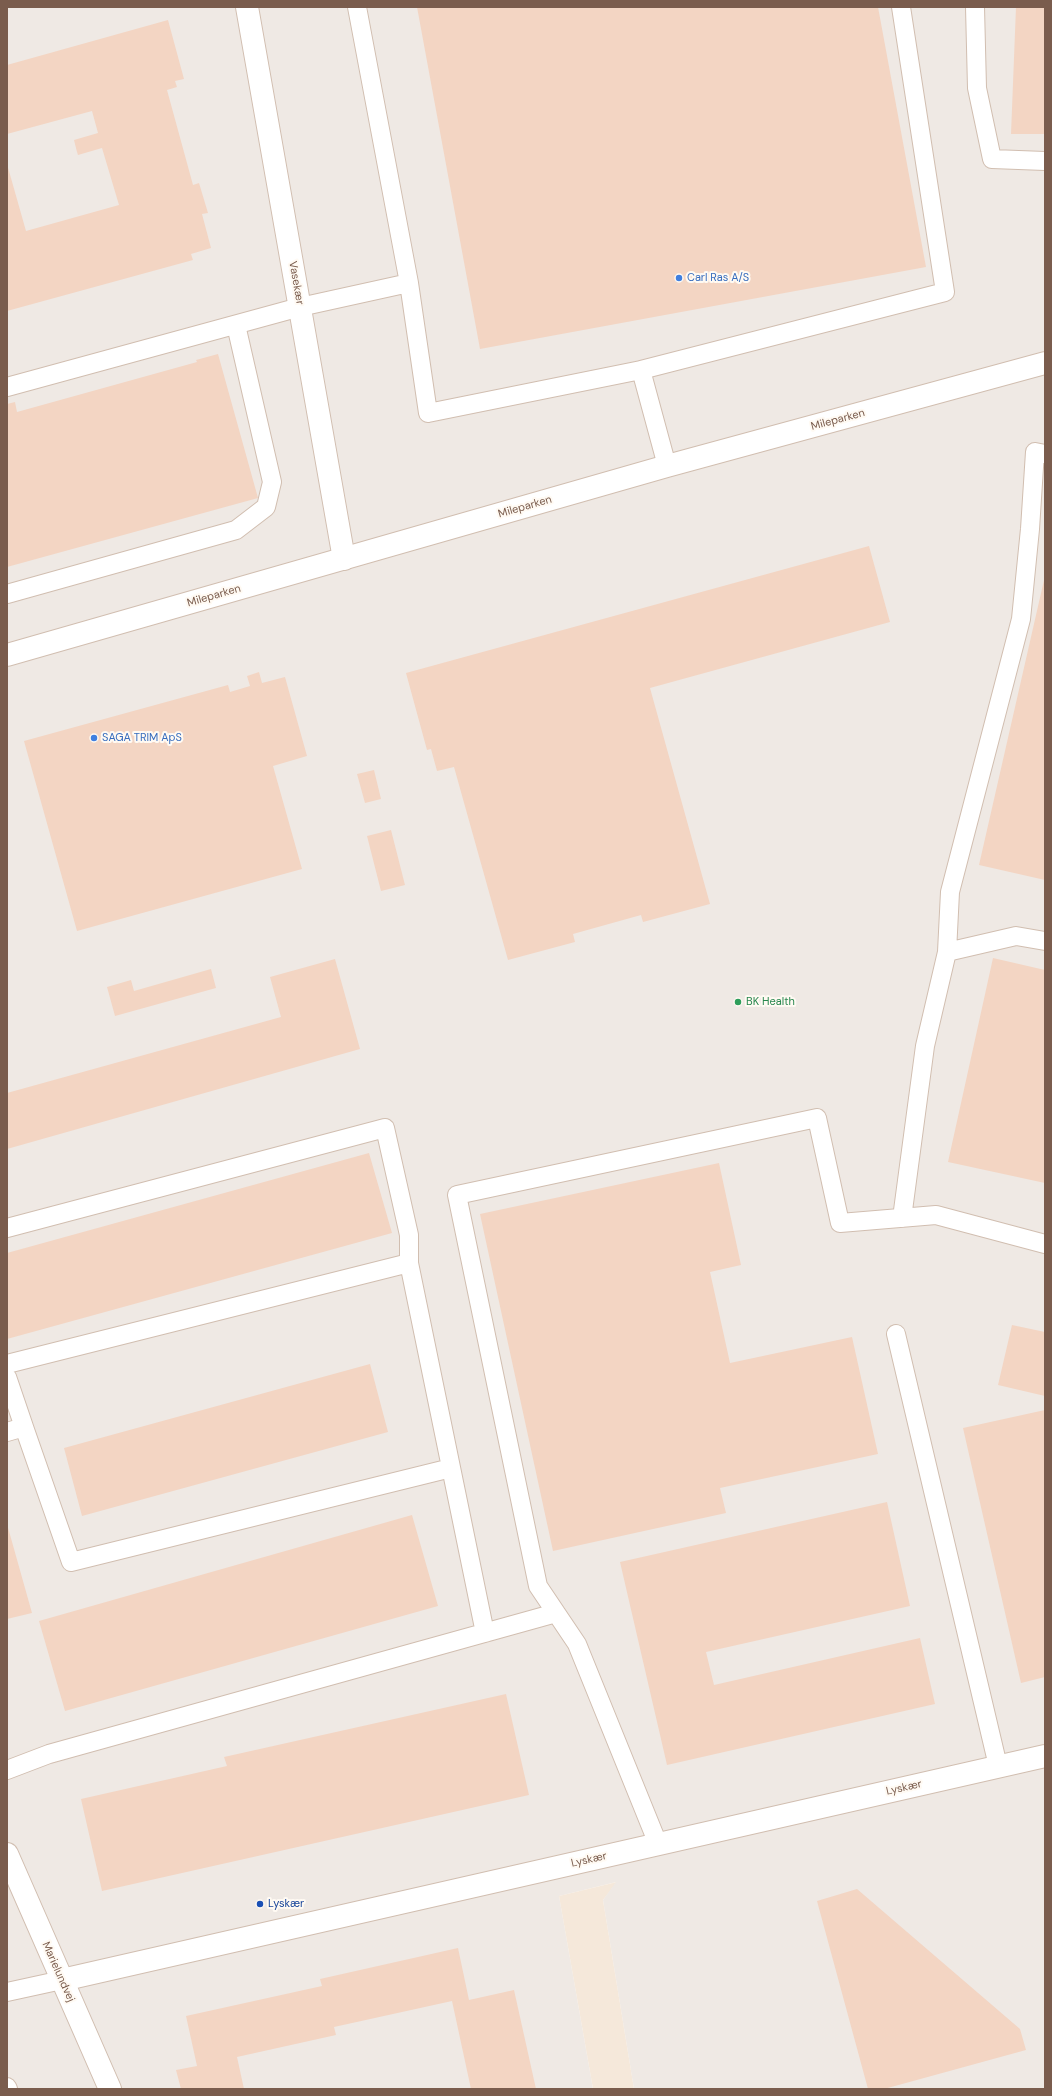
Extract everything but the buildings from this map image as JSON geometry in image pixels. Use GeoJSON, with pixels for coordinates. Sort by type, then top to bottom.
{"type":"FeatureCollection","features":[{"type":"Feature","properties":{"kind":"street","name":"Vasekær"},"geometry":{"type":"LineString","coordinates":[[247,7],[344,559]]}},
{"type":"Feature","properties":{"kind":"street","name":"Mileparken"},"geometry":{"type":"LineString","coordinates":[[7,655],[667,466],[1045,363]]}},
{"type":"Feature","properties":{"kind":"street","name":"Lyskær"},"geometry":{"type":"LineString","coordinates":[[62,1980],[1045,1756]]}},
{"type":"Feature","properties":{"kind":"street","name":"Marielundvej"},"geometry":{"type":"LineString","coordinates":[[7,1854],[110,2089]]}},
{"type":"Feature","properties":{"kind":"lane"},"geometry":{"type":"LineString","coordinates":[[357,7],[408,283],[428,413],[641,370],[946,292],[901,7]]}},
{"type":"Feature","properties":{"kind":"lane"},"geometry":{"type":"LineString","coordinates":[[975,7],[977,88],[992,159],[1045,161]]}},
{"type":"Feature","properties":{"kind":"lane"},"geometry":{"type":"LineString","coordinates":[[7,387],[300,308],[408,283]]}},
{"type":"Feature","properties":{"kind":"lane"},"geometry":{"type":"LineString","coordinates":[[7,594],[236,530],[266,508],[272,482],[236,325]]}},
{"type":"Feature","properties":{"kind":"lane"},"geometry":{"type":"LineString","coordinates":[[641,370],[667,466]]}},
{"type":"Feature","properties":{"kind":"lane"},"geometry":{"type":"LineString","coordinates":[[902,1218],[925,1046],[947,952],[950,892],[1021,619],[1030,529],[1035,452],[1045,454]]}},
{"type":"Feature","properties":{"kind":"lane"},"geometry":{"type":"LineString","coordinates":[[947,952],[1016,936],[1045,941]]}},
{"type":"Feature","properties":{"kind":"lane"},"geometry":{"type":"LineString","coordinates":[[658,1844],[577,1644],[538,1586],[457,1195],[818,1118],[840,1223],[936,1215],[1045,1244]]}},
{"type":"Feature","properties":{"kind":"lane"},"geometry":{"type":"LineString","coordinates":[[7,1228],[385,1128],[409,1235],[409,1263],[485,1633]]}},
{"type":"Feature","properties":{"kind":"lane"},"geometry":{"type":"LineString","coordinates":[[7,1364],[409,1263]]}},
{"type":"Feature","properties":{"kind":"lane"},"geometry":{"type":"LineString","coordinates":[[896,1334],[998,1766]]}},
{"type":"Feature","properties":{"kind":"lane"},"geometry":{"type":"LineString","coordinates":[[7,1377],[16,1429],[71,1562],[451,1468]]}},
{"type":"Feature","properties":{"kind":"lane"},"geometry":{"type":"LineString","coordinates":[[7,1770],[56,1752],[556,1612]]}},
{"type":"Feature","properties":{"kind":"lane"},"geometry":{"type":"LineString","coordinates":[[7,1992],[62,1980]]}},
{"type":"Feature","properties":{"kind":"shaded area"},"geometry":{"type":"Polygon","coordinates":[[[7,7],[1045,7],[1045,2089],[634,2089],[603,1900],[616,1882],[559,1896],[593,2089],[7,2089],[7,7]]]}},
{"type":"Feature","properties":{"kind":"shaded area"},"geometry":{"type":"Polygon","coordinates":[[[617,1882],[603,1900],[634,2089],[593,2089],[559,1896],[617,1882]]]}},
{"type":"Feature","properties":{"kind":"place","name":"Carl Ras A/S"},"geometry":{"type":"Point","coordinates":[679,278]}},
{"type":"Feature","properties":{"kind":"place","name":"SAGA TRIM ApS"},"geometry":{"type":"Point","coordinates":[94,738]}},
{"type":"Feature","properties":{"kind":"place","name":"BK Health"},"geometry":{"type":"Point","coordinates":[738,1002]}},
{"type":"Feature","properties":{"kind":"place","name":"Lyskær"},"geometry":{"type":"Point","coordinates":[260,1904]}}]}
